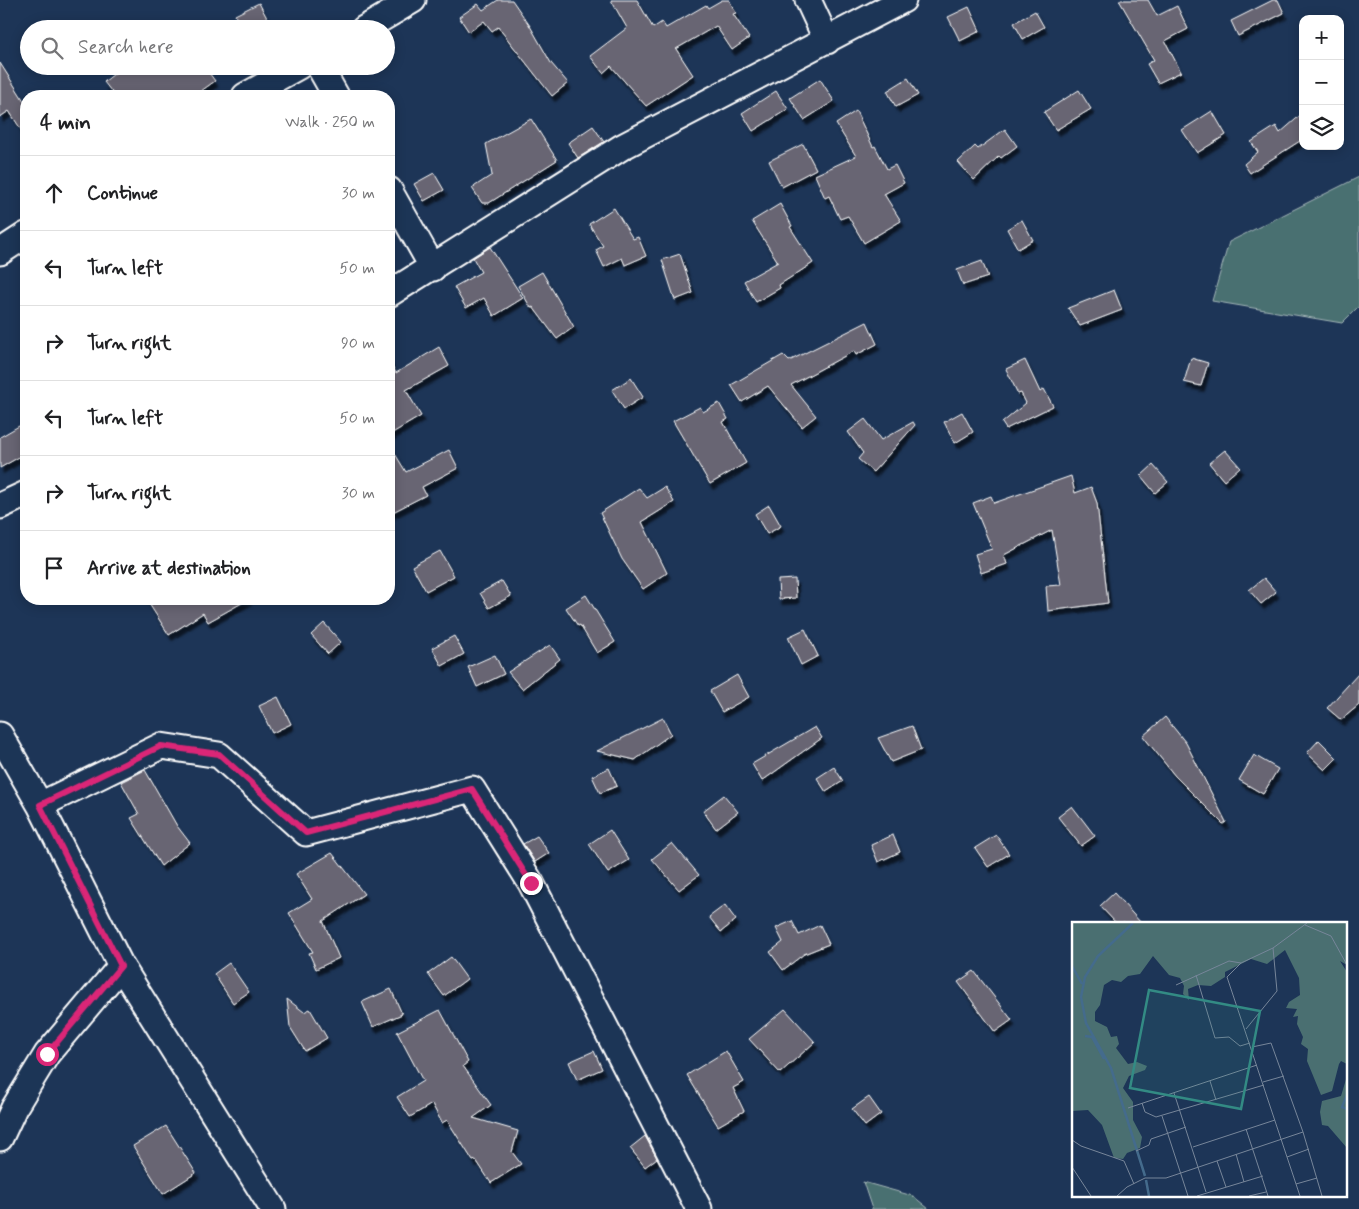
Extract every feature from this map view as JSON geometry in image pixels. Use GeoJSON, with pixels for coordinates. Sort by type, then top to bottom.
{"type":"FeatureCollection","features":[{"type":"Feature","properties":{"kind":"street"},"geometry":{"type":"LineString","coordinates":[[379,20],[413,0]]}},
{"type":"Feature","properties":{"kind":"street"},"geometry":{"type":"LineString","coordinates":[[808,0],[827,41]]}},
{"type":"Feature","properties":{"kind":"street"},"geometry":{"type":"LineString","coordinates":[[395,290],[622,147],[903,0]]}},
{"type":"Feature","properties":{"kind":"street"},"geometry":{"type":"LineString","coordinates":[[256,90],[284,75]]}},
{"type":"Feature","properties":{"kind":"street"},"geometry":{"type":"LineString","coordinates":[[324,75],[333,90]]}},
{"type":"Feature","properties":{"kind":"street"},"geometry":{"type":"LineString","coordinates":[[395,201],[433,268]]}},
{"type":"Feature","properties":{"kind":"street"},"geometry":{"type":"LineString","coordinates":[[0,252],[20,239]]}},
{"type":"Feature","properties":{"kind":"street"},"geometry":{"type":"LineString","coordinates":[[0,506],[20,497]]}},
{"type":"Feature","properties":{"kind":"street"},"geometry":{"type":"LineString","coordinates":[[0,735],[7,762],[40,805],[121,966],[273,1209]]}},
{"type":"Feature","properties":{"kind":"street"},"geometry":{"type":"LineString","coordinates":[[40,805],[161,746],[219,754],[306,833],[472,789],[531,883],[699,1209]]}},
{"type":"Feature","properties":{"kind":"street"},"geometry":{"type":"LineString","coordinates":[[0,1138],[14,1108],[47,1054],[121,966]]}},
{"type":"Feature","properties":{"kind":"green space"},"geometry":{"type":"Polygon","coordinates":[[[1359,177],[1359,306],[1342,323],[1212,301],[1229,242],[1359,177]]]}},
{"type":"Feature","properties":{"kind":"green space"},"geometry":{"type":"Polygon","coordinates":[[[863,1182],[913,1196],[929,1209],[872,1209],[863,1182]]]}},
{"type":"Feature","properties":{"kind":"building"},"geometry":{"type":"Polygon","coordinates":[[[498,0],[512,0],[530,26],[551,63],[568,83],[552,96],[498,27],[492,31],[484,21],[469,32],[459,17],[478,4],[483,10],[498,0]]]}},
{"type":"Feature","properties":{"kind":"building"},"geometry":{"type":"Polygon","coordinates":[[[611,0],[637,0],[653,28],[662,22],[666,28],[706,5],[708,8],[722,0],[729,0],[736,13],[733,14],[749,38],[732,50],[716,26],[676,49],[693,75],[646,106],[611,66],[603,73],[590,56],[627,28],[611,0]]]}},
{"type":"Feature","properties":{"kind":"building"},"geometry":{"type":"Polygon","coordinates":[[[1119,0],[1148,0],[1157,16],[1177,6],[1188,29],[1165,41],[1181,72],[1158,83],[1147,64],[1154,60],[1119,0]]]}},
{"type":"Feature","properties":{"kind":"building"},"geometry":{"type":"Polygon","coordinates":[[[1273,0],[1278,0],[1284,13],[1238,36],[1231,21],[1273,0]]]}},
{"type":"Feature","properties":{"kind":"building"},"geometry":{"type":"Polygon","coordinates":[[[259,3],[268,20],[238,20],[235,15],[259,3]]]}},
{"type":"Feature","properties":{"kind":"building"},"geometry":{"type":"Polygon","coordinates":[[[969,7],[980,31],[960,41],[948,17],[969,7]]]}},
{"type":"Feature","properties":{"kind":"building"},"geometry":{"type":"Polygon","coordinates":[[[1035,11],[1044,27],[1023,39],[1014,23],[1035,11]]]}},
{"type":"Feature","properties":{"kind":"building"},"geometry":{"type":"Polygon","coordinates":[[[0,63],[20,95],[20,128],[9,111],[0,117],[0,63]]]}},
{"type":"Feature","properties":{"kind":"building"},"geometry":{"type":"Polygon","coordinates":[[[113,75],[211,75],[215,81],[202,90],[110,90],[104,82],[113,75]]]}},
{"type":"Feature","properties":{"kind":"building"},"geometry":{"type":"Polygon","coordinates":[[[908,78],[918,95],[896,107],[887,91],[908,78]]]}},
{"type":"Feature","properties":{"kind":"building"},"geometry":{"type":"Polygon","coordinates":[[[820,79],[834,101],[804,120],[790,98],[820,79]]]}},
{"type":"Feature","properties":{"kind":"building"},"geometry":{"type":"Polygon","coordinates":[[[1079,90],[1091,109],[1056,130],[1044,112],[1079,90]]]}},
{"type":"Feature","properties":{"kind":"building"},"geometry":{"type":"Polygon","coordinates":[[[776,91],[788,109],[753,131],[742,113],[776,91]]]}},
{"type":"Feature","properties":{"kind":"building"},"geometry":{"type":"Polygon","coordinates":[[[856,111],[873,147],[875,146],[887,169],[895,165],[904,183],[884,194],[901,221],[864,243],[848,216],[840,219],[829,196],[825,198],[815,175],[856,156],[836,124],[856,111]]]}},
{"type":"Feature","properties":{"kind":"building"},"geometry":{"type":"Polygon","coordinates":[[[1212,111],[1226,135],[1197,153],[1182,130],[1212,111]]]}},
{"type":"Feature","properties":{"kind":"building"},"geometry":{"type":"Polygon","coordinates":[[[1299,116],[1299,142],[1250,173],[1244,164],[1258,152],[1251,142],[1276,126],[1280,133],[1299,116]]]}},
{"type":"Feature","properties":{"kind":"building"},"geometry":{"type":"Polygon","coordinates":[[[531,119],[557,160],[489,203],[482,203],[472,188],[492,175],[486,144],[531,119]]]}},
{"type":"Feature","properties":{"kind":"building"},"geometry":{"type":"Polygon","coordinates":[[[593,126],[604,142],[578,158],[568,143],[593,126]]]}},
{"type":"Feature","properties":{"kind":"building"},"geometry":{"type":"Polygon","coordinates":[[[1005,129],[1017,146],[1001,158],[999,156],[974,180],[958,162],[975,146],[978,149],[1005,129]]]}},
{"type":"Feature","properties":{"kind":"building"},"geometry":{"type":"Polygon","coordinates":[[[803,144],[816,169],[782,187],[769,161],[803,144]]]}},
{"type":"Feature","properties":{"kind":"building"},"geometry":{"type":"Polygon","coordinates":[[[434,173],[444,190],[424,201],[414,184],[434,173]]]}},
{"type":"Feature","properties":{"kind":"building"},"geometry":{"type":"Polygon","coordinates":[[[780,204],[792,226],[790,227],[813,263],[779,285],[780,288],[756,302],[744,281],[778,262],[752,221],[780,204]]]}},
{"type":"Feature","properties":{"kind":"building"},"geometry":{"type":"Polygon","coordinates":[[[614,208],[633,239],[638,237],[646,256],[625,265],[622,258],[604,267],[596,250],[603,246],[589,224],[614,208]]]}},
{"type":"Feature","properties":{"kind":"building"},"geometry":{"type":"Polygon","coordinates":[[[1022,220],[1033,240],[1018,249],[1007,229],[1022,220]]]}},
{"type":"Feature","properties":{"kind":"building"},"geometry":{"type":"Polygon","coordinates":[[[490,247],[523,298],[494,316],[484,298],[466,308],[454,287],[481,272],[473,258],[490,247]]]}},
{"type":"Feature","properties":{"kind":"building"},"geometry":{"type":"Polygon","coordinates":[[[680,254],[693,293],[675,300],[662,260],[680,254]]]}},
{"type":"Feature","properties":{"kind":"building"},"geometry":{"type":"Polygon","coordinates":[[[982,261],[988,277],[963,285],[957,270],[982,261]]]}},
{"type":"Feature","properties":{"kind":"building"},"geometry":{"type":"Polygon","coordinates":[[[542,272],[574,327],[557,339],[533,307],[531,308],[518,286],[542,272]]]}},
{"type":"Feature","properties":{"kind":"building"},"geometry":{"type":"Polygon","coordinates":[[[1114,290],[1122,310],[1080,326],[1068,308],[1114,290]]]}},
{"type":"Feature","properties":{"kind":"building"},"geometry":{"type":"Polygon","coordinates":[[[867,322],[877,344],[856,355],[854,351],[791,385],[816,416],[802,427],[768,386],[742,402],[731,385],[783,355],[789,361],[867,322]]]}},
{"type":"Feature","properties":{"kind":"building"},"geometry":{"type":"Polygon","coordinates":[[[439,347],[449,366],[406,390],[421,416],[395,431],[395,371],[396,373],[439,347]]]}},
{"type":"Feature","properties":{"kind":"building"},"geometry":{"type":"Polygon","coordinates":[[[1191,358],[1208,363],[1201,386],[1184,382],[1191,358]]]}},
{"type":"Feature","properties":{"kind":"building"},"geometry":{"type":"Polygon","coordinates":[[[1025,360],[1040,392],[1044,389],[1053,406],[1006,429],[1002,423],[1026,403],[1021,393],[1018,394],[1006,369],[1025,360]]]}},
{"type":"Feature","properties":{"kind":"building"},"geometry":{"type":"Polygon","coordinates":[[[631,378],[643,397],[624,409],[612,390],[631,378]]]}},
{"type":"Feature","properties":{"kind":"building"},"geometry":{"type":"Polygon","coordinates":[[[719,403],[728,419],[723,422],[746,463],[710,484],[673,421],[700,407],[703,412],[719,403]]]}},
{"type":"Feature","properties":{"kind":"building"},"geometry":{"type":"Polygon","coordinates":[[[962,412],[973,432],[955,443],[944,422],[962,412]]]}},
{"type":"Feature","properties":{"kind":"building"},"geometry":{"type":"Polygon","coordinates":[[[865,419],[881,440],[913,422],[915,425],[873,472],[858,459],[863,453],[848,432],[865,419]]]}},
{"type":"Feature","properties":{"kind":"building"},"geometry":{"type":"Polygon","coordinates":[[[20,425],[20,456],[0,468],[0,437],[20,425]]]}},
{"type":"Feature","properties":{"kind":"building"},"geometry":{"type":"Polygon","coordinates":[[[449,450],[458,468],[422,487],[426,495],[395,511],[395,454],[406,472],[449,450]]]}},
{"type":"Feature","properties":{"kind":"building"},"geometry":{"type":"Polygon","coordinates":[[[1225,450],[1240,467],[1224,481],[1209,463],[1225,450]]]}},
{"type":"Feature","properties":{"kind":"building"},"geometry":{"type":"Polygon","coordinates":[[[1153,465],[1168,482],[1155,493],[1141,476],[1153,465]]]}},
{"type":"Feature","properties":{"kind":"building"},"geometry":{"type":"Polygon","coordinates":[[[1071,476],[1075,493],[1091,487],[1097,503],[1108,603],[1048,611],[1046,586],[1061,585],[1052,530],[1004,555],[1007,564],[981,573],[975,554],[992,549],[973,503],[991,496],[994,503],[1071,476]]]}},
{"type":"Feature","properties":{"kind":"building"},"geometry":{"type":"Polygon","coordinates":[[[665,487],[674,502],[642,522],[667,573],[643,589],[622,559],[600,513],[639,488],[647,498],[665,487]]]}},
{"type":"Feature","properties":{"kind":"building"},"geometry":{"type":"Polygon","coordinates":[[[769,505],[781,526],[767,534],[755,514],[769,505]]]}},
{"type":"Feature","properties":{"kind":"building"},"geometry":{"type":"Polygon","coordinates":[[[440,551],[454,576],[426,591],[412,566],[440,551]]]}},
{"type":"Feature","properties":{"kind":"building"},"geometry":{"type":"Polygon","coordinates":[[[1264,578],[1276,592],[1261,604],[1249,590],[1264,578]]]}},
{"type":"Feature","properties":{"kind":"building"},"geometry":{"type":"Polygon","coordinates":[[[795,579],[796,598],[779,599],[778,580],[795,579]]]}},
{"type":"Feature","properties":{"kind":"building"},"geometry":{"type":"Polygon","coordinates":[[[502,581],[511,596],[489,608],[480,593],[502,581]]]}},
{"type":"Feature","properties":{"kind":"building"},"geometry":{"type":"Polygon","coordinates":[[[586,595],[615,642],[597,653],[580,625],[578,626],[566,608],[586,595]]]}},
{"type":"Feature","properties":{"kind":"building"},"geometry":{"type":"Polygon","coordinates":[[[150,605],[238,605],[208,622],[203,613],[169,635],[150,605]]]}},
{"type":"Feature","properties":{"kind":"building"},"geometry":{"type":"Polygon","coordinates":[[[324,623],[341,642],[328,654],[311,635],[324,623]]]}},
{"type":"Feature","properties":{"kind":"building"},"geometry":{"type":"Polygon","coordinates":[[[805,629],[818,656],[801,665],[788,637],[805,629]]]}},
{"type":"Feature","properties":{"kind":"building"},"geometry":{"type":"Polygon","coordinates":[[[454,636],[464,654],[442,666],[432,648],[454,636]]]}},
{"type":"Feature","properties":{"kind":"building"},"geometry":{"type":"Polygon","coordinates":[[[550,645],[560,659],[522,689],[508,672],[550,645]]]}},
{"type":"Feature","properties":{"kind":"building"},"geometry":{"type":"Polygon","coordinates":[[[495,655],[504,674],[477,687],[468,667],[495,655]]]}},
{"type":"Feature","properties":{"kind":"building"},"geometry":{"type":"Polygon","coordinates":[[[1359,673],[1359,705],[1341,720],[1327,708],[1359,673]]]}},
{"type":"Feature","properties":{"kind":"building"},"geometry":{"type":"Polygon","coordinates":[[[737,675],[749,697],[722,712],[710,691],[737,675]]]}},
{"type":"Feature","properties":{"kind":"building"},"geometry":{"type":"Polygon","coordinates":[[[278,697],[291,724],[272,733],[259,706],[278,697]]]}},
{"type":"Feature","properties":{"kind":"building"},"geometry":{"type":"Polygon","coordinates":[[[1165,717],[1186,743],[1226,822],[1223,824],[1175,776],[1143,736],[1165,717]]]}},
{"type":"Feature","properties":{"kind":"building"},"geometry":{"type":"Polygon","coordinates":[[[663,718],[671,734],[635,760],[597,751],[663,718]]]}},
{"type":"Feature","properties":{"kind":"building"},"geometry":{"type":"Polygon","coordinates":[[[912,726],[921,750],[891,762],[878,738],[912,726]]]}},
{"type":"Feature","properties":{"kind":"building"},"geometry":{"type":"Polygon","coordinates":[[[815,727],[822,738],[762,781],[752,764],[815,727]]]}},
{"type":"Feature","properties":{"kind":"building"},"geometry":{"type":"Polygon","coordinates":[[[1319,740],[1337,758],[1325,770],[1307,753],[1319,740]]]}},
{"type":"Feature","properties":{"kind":"building"},"geometry":{"type":"Polygon","coordinates":[[[1254,755],[1278,769],[1263,794],[1239,780],[1254,755]]]}},
{"type":"Feature","properties":{"kind":"building"},"geometry":{"type":"Polygon","coordinates":[[[834,767],[843,781],[826,792],[817,778],[834,767]]]}},
{"type":"Feature","properties":{"kind":"building"},"geometry":{"type":"Polygon","coordinates":[[[609,768],[617,786],[600,793],[592,776],[609,768]]]}},
{"type":"Feature","properties":{"kind":"building"},"geometry":{"type":"Polygon","coordinates":[[[145,770],[177,826],[190,843],[161,866],[131,818],[139,814],[121,782],[145,770]]]}},
{"type":"Feature","properties":{"kind":"building"},"geometry":{"type":"Polygon","coordinates":[[[724,795],[738,812],[716,829],[703,811],[724,795]]]}},
{"type":"Feature","properties":{"kind":"building"},"geometry":{"type":"Polygon","coordinates":[[[1072,806],[1095,836],[1081,846],[1058,817],[1072,806]]]}},
{"type":"Feature","properties":{"kind":"building"},"geometry":{"type":"Polygon","coordinates":[[[610,830],[629,860],[608,873],[589,844],[610,830]]]}},
{"type":"Feature","properties":{"kind":"building"},"geometry":{"type":"Polygon","coordinates":[[[893,835],[900,852],[878,862],[871,845],[893,835]]]}},
{"type":"Feature","properties":{"kind":"building"},"geometry":{"type":"Polygon","coordinates":[[[996,835],[1009,854],[988,867],[975,848],[996,835]]]}},
{"type":"Feature","properties":{"kind":"building"},"geometry":{"type":"Polygon","coordinates":[[[537,836],[549,853],[535,862],[523,844],[537,836]]]}},
{"type":"Feature","properties":{"kind":"building"},"geometry":{"type":"Polygon","coordinates":[[[672,843],[699,875],[679,890],[652,859],[672,843]]]}},
{"type":"Feature","properties":{"kind":"building"},"geometry":{"type":"Polygon","coordinates":[[[332,853],[364,894],[323,921],[339,958],[316,969],[309,953],[313,952],[289,913],[312,899],[296,874],[332,853]]]}},
{"type":"Feature","properties":{"kind":"building"},"geometry":{"type":"Polygon","coordinates":[[[1114,893],[1140,922],[1115,922],[1100,906],[1114,893]]]}},
{"type":"Feature","properties":{"kind":"building"},"geometry":{"type":"Polygon","coordinates":[[[725,905],[736,920],[721,932],[709,917],[725,905]]]}},
{"type":"Feature","properties":{"kind":"building"},"geometry":{"type":"Polygon","coordinates":[[[792,921],[799,935],[820,925],[829,944],[804,954],[783,970],[770,952],[783,942],[776,928],[792,921]]]}},
{"type":"Feature","properties":{"kind":"building"},"geometry":{"type":"Polygon","coordinates":[[[451,957],[467,979],[444,996],[428,974],[451,957]]]}},
{"type":"Feature","properties":{"kind":"building"},"geometry":{"type":"Polygon","coordinates":[[[229,963],[249,992],[233,1003],[214,974],[229,963]]]}},
{"type":"Feature","properties":{"kind":"building"},"geometry":{"type":"Polygon","coordinates":[[[974,971],[1012,1020],[995,1032],[958,982],[974,971]]]}},
{"type":"Feature","properties":{"kind":"building"},"geometry":{"type":"Polygon","coordinates":[[[391,989],[402,1014],[373,1027],[362,1002],[391,989]]]}},
{"type":"Feature","properties":{"kind":"building"},"geometry":{"type":"Polygon","coordinates":[[[287,999],[304,1012],[310,1009],[327,1038],[305,1051],[290,1027],[287,999]]]}},
{"type":"Feature","properties":{"kind":"building"},"geometry":{"type":"Polygon","coordinates":[[[785,1009],[815,1042],[780,1073],[749,1039],[785,1009]]]}},
{"type":"Feature","properties":{"kind":"building"},"geometry":{"type":"Polygon","coordinates":[[[440,1010],[468,1062],[463,1066],[491,1105],[473,1118],[518,1131],[512,1152],[521,1164],[491,1183],[476,1160],[473,1161],[447,1120],[442,1123],[432,1104],[410,1117],[397,1097],[423,1081],[397,1032],[440,1010]]]}},
{"type":"Feature","properties":{"kind":"building"},"geometry":{"type":"Polygon","coordinates":[[[594,1051],[602,1069],[577,1080],[569,1062],[594,1051]]]}},
{"type":"Feature","properties":{"kind":"building"},"geometry":{"type":"Polygon","coordinates":[[[726,1051],[744,1082],[733,1088],[744,1111],[718,1126],[687,1075],[726,1051]]]}},
{"type":"Feature","properties":{"kind":"building"},"geometry":{"type":"Polygon","coordinates":[[[869,1097],[881,1114],[865,1126],[852,1109],[869,1097]]]}},
{"type":"Feature","properties":{"kind":"building"},"geometry":{"type":"Polygon","coordinates":[[[166,1126],[196,1173],[163,1194],[133,1146],[166,1126]]]}},
{"type":"Feature","properties":{"kind":"building"},"geometry":{"type":"Polygon","coordinates":[[[645,1136],[657,1158],[645,1167],[630,1148],[645,1136]]]}},
{"type":"Feature","properties":{"kind":"route"},"geometry":{"type":"LineString","coordinates":[[47,1054],[121,966],[40,805],[161,746],[219,754],[306,833],[472,789],[531,883]]}}]}
